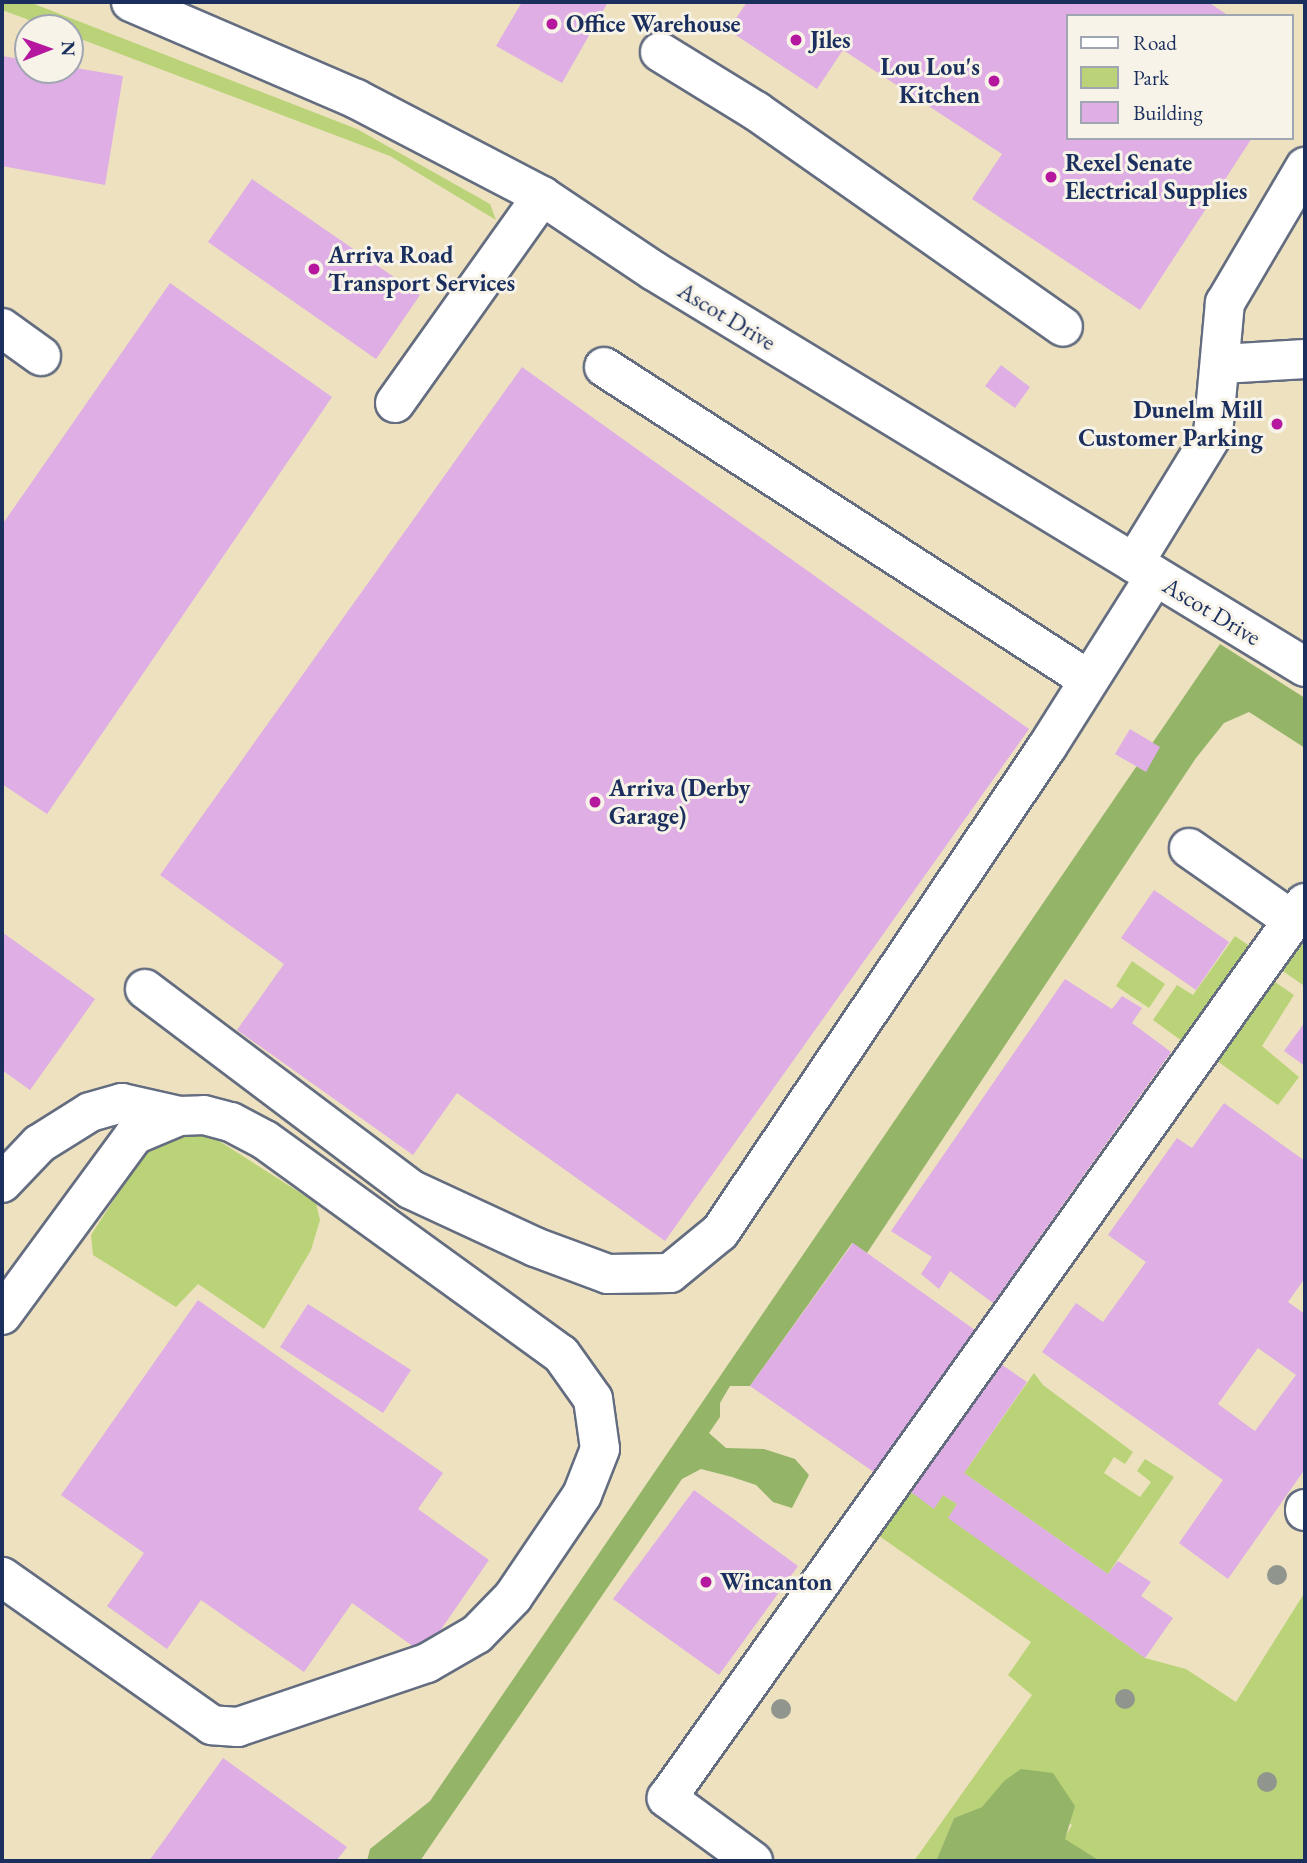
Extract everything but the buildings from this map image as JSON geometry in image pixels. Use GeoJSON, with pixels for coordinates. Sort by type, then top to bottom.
{"type":"FeatureCollection","features":[{"type":"Feature","properties":{"kind":"street","name":"Ascot Drive"},"geometry":{"type":"LineString","coordinates":[[131,2],[356,99],[542,197],[654,271],[1305,667]]}},
{"type":"Feature","properties":{"kind":"street"},"geometry":{"type":"LineString","coordinates":[[660,52],[755,111],[1063,327]]}},
{"type":"Feature","properties":{"kind":"street"},"geometry":{"type":"LineString","coordinates":[[145,989],[410,1189],[535,1247],[608,1274],[670,1273],[720,1232],[1089,680],[1213,434],[1222,365],[1225,303],[1303,178]]}},
{"type":"Feature","properties":{"kind":"street"},"geometry":{"type":"LineString","coordinates":[[394,403],[542,197]]}},
{"type":"Feature","properties":{"kind":"street"},"geometry":{"type":"LineString","coordinates":[[2,328],[41,356]]}},
{"type":"Feature","properties":{"kind":"street"},"geometry":{"type":"LineString","coordinates":[[1222,365],[1305,359]]}},
{"type":"Feature","properties":{"kind":"street"},"geometry":{"type":"LineString","coordinates":[[604,367],[1089,680]]}},
{"type":"Feature","properties":{"kind":"street"},"geometry":{"type":"LineString","coordinates":[[753,1861],[667,1798],[1299,911],[1189,848]]}},
{"type":"Feature","properties":{"kind":"street"},"geometry":{"type":"LineString","coordinates":[[2,1183],[39,1143],[89,1112],[122,1103],[179,1116],[204,1115],[231,1122],[265,1140],[561,1354],[593,1399],[600,1425],[600,1449],[592,1473],[513,1597],[477,1634],[426,1663],[238,1727],[212,1725],[2,1577]]}},
{"type":"Feature","properties":{"kind":"street"},"geometry":{"type":"LineString","coordinates":[[2,1315],[134,1135],[179,1116]]}},
{"type":"Feature","properties":{"kind":"green space"},"geometry":{"type":"Polygon","coordinates":[[[2,2],[29,2],[60,14],[14,14],[2,10],[2,2]]]}},
{"type":"Feature","properties":{"kind":"green space"},"geometry":{"type":"Polygon","coordinates":[[[84,23],[357,129],[490,204],[496,220],[390,156],[84,40],[84,23]]]}},
{"type":"Feature","properties":{"kind":"green space"},"geometry":{"type":"Polygon","coordinates":[[[1220,644],[1305,698],[1305,748],[1249,712],[1224,723],[1196,758],[867,1253],[852,1243],[750,1386],[730,1386],[720,1403],[720,1417],[709,1433],[726,1448],[764,1449],[795,1459],[809,1475],[792,1508],[773,1502],[756,1485],[732,1477],[701,1469],[682,1479],[420,1861],[367,1861],[370,1849],[430,1801],[1220,644]]]}},
{"type":"Feature","properties":{"kind":"green space"},"geometry":{"type":"Polygon","coordinates":[[[1305,920],[1305,981],[1303,985],[1274,965],[1305,920]]]}},
{"type":"Feature","properties":{"kind":"green space"},"geometry":{"type":"Polygon","coordinates":[[[1235,936],[1261,954],[1193,1049],[1153,1020],[1177,985],[1193,995],[1235,936]]]}},
{"type":"Feature","properties":{"kind":"green space"},"geometry":{"type":"Polygon","coordinates":[[[1132,961],[1165,984],[1149,1008],[1116,986],[1132,961]]]}},
{"type":"Feature","properties":{"kind":"green space"},"geometry":{"type":"Polygon","coordinates":[[[1265,975],[1294,995],[1262,1046],[1299,1077],[1278,1105],[1209,1055],[1265,975]]]}},
{"type":"Feature","properties":{"kind":"green space"},"geometry":{"type":"Polygon","coordinates":[[[195,1135],[213,1137],[316,1203],[320,1220],[311,1250],[264,1329],[198,1284],[176,1307],[93,1255],[91,1235],[144,1153],[168,1140],[195,1135]]]}},
{"type":"Feature","properties":{"kind":"green space"},"geometry":{"type":"Polygon","coordinates":[[[1034,1373],[1043,1385],[1133,1452],[1125,1464],[1114,1457],[1104,1473],[1140,1497],[1151,1482],[1137,1471],[1145,1459],[1174,1477],[1108,1574],[964,1473],[1034,1373]]]}},
{"type":"Feature","properties":{"kind":"green space"},"geometry":{"type":"Polygon","coordinates":[[[904,1487],[943,1495],[957,1504],[949,1518],[1145,1658],[1186,1669],[1236,1702],[1305,1592],[1305,1861],[1100,1861],[1064,1839],[1072,1825],[1004,1781],[983,1807],[954,1818],[936,1861],[914,1861],[1032,1695],[1008,1675],[1031,1642],[872,1531],[904,1487]]]}},
{"type":"Feature","properties":{"kind":"green space"},"geometry":{"type":"Polygon","coordinates":[[[1021,1769],[1053,1773],[1075,1806],[1065,1839],[1100,1861],[936,1861],[954,1818],[982,1807],[1004,1781],[1021,1769]]]}},
{"type":"Feature","properties":{"kind":"place","name":"Office Warehouse"},"geometry":{"type":"Point","coordinates":[552,24]}},
{"type":"Feature","properties":{"kind":"place","name":"Jiles"},"geometry":{"type":"Point","coordinates":[796,40]}},
{"type":"Feature","properties":{"kind":"place","name":"Lou Lou's Kitchen"},"geometry":{"type":"Point","coordinates":[994,81]}},
{"type":"Feature","properties":{"kind":"place","name":"Rexel Senate Electrical Supplies"},"geometry":{"type":"Point","coordinates":[1051,177]}},
{"type":"Feature","properties":{"kind":"place","name":"Arriva Road Transport Services"},"geometry":{"type":"Point","coordinates":[314,269]}},
{"type":"Feature","properties":{"kind":"place","name":"Dunelm Mill Customer Parking"},"geometry":{"type":"Point","coordinates":[1277,424]}},
{"type":"Feature","properties":{"kind":"place","name":"Arriva (Derby Garage)"},"geometry":{"type":"Point","coordinates":[595,802]}},
{"type":"Feature","properties":{"kind":"place","name":"Wincanton"},"geometry":{"type":"Point","coordinates":[706,1582]}}]}
